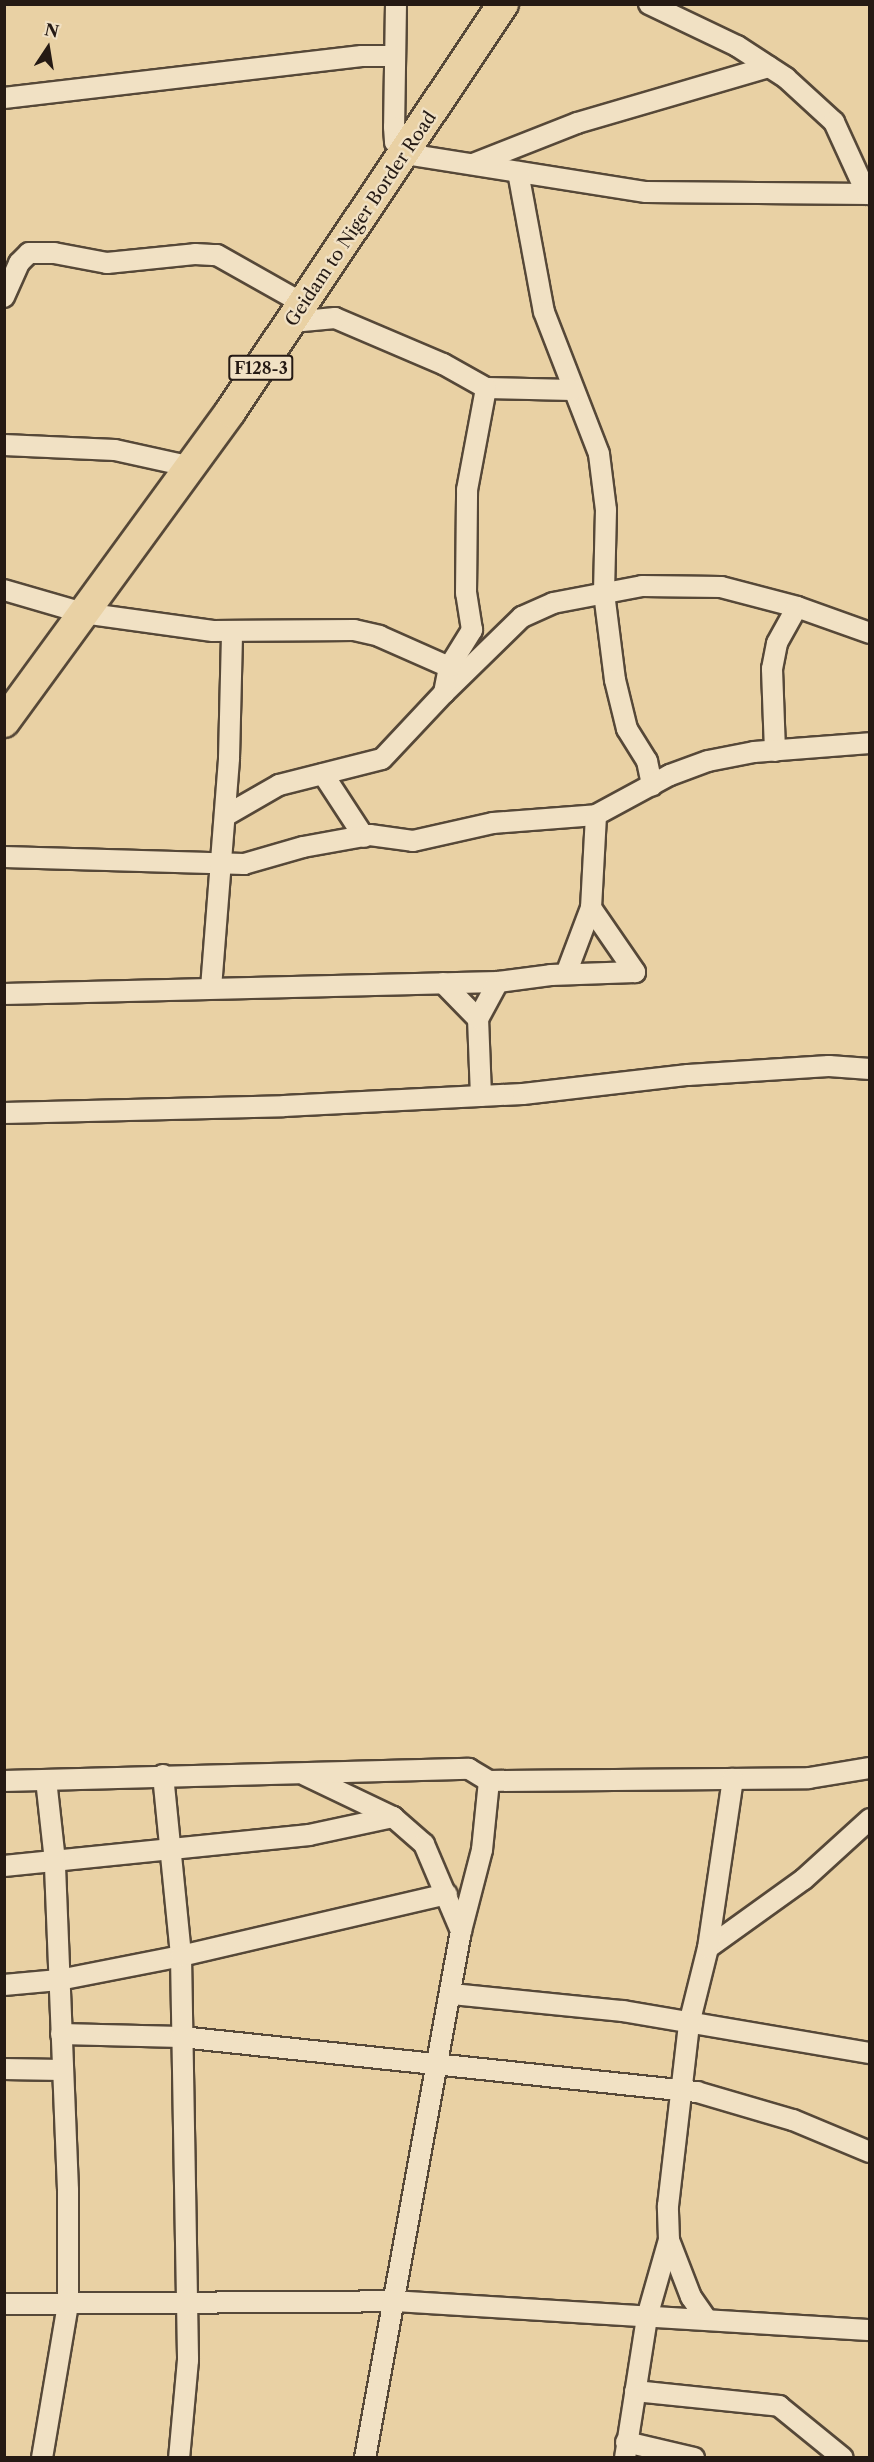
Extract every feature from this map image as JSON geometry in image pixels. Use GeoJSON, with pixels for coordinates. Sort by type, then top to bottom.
{"type":"FeatureCollection","features":[{"type":"Feature","properties":{"kind":"main road","name":"Geidam to Niger Border Road"},"geometry":{"type":"LineString","coordinates":[[4,722],[82,613],[192,467],[406,154],[504,4]]}},
{"type":"Feature","properties":{"kind":"street"},"geometry":{"type":"LineString","coordinates":[[396,4],[395,142],[406,154],[646,192],[868,194],[834,122],[769,67],[737,46],[649,4]]}},
{"type":"Feature","properties":{"kind":"street"},"geometry":{"type":"LineString","coordinates":[[4,98],[362,56],[395,56]]}},
{"type":"Feature","properties":{"kind":"street"},"geometry":{"type":"LineString","coordinates":[[473,164],[577,123],[769,67]]}},
{"type":"Feature","properties":{"kind":"street"},"geometry":{"type":"LineString","coordinates":[[518,172],[544,312],[599,454],[606,510],[604,593],[617,690],[627,729],[647,761],[652,785]]}},
{"type":"Feature","properties":{"kind":"street"},"geometry":{"type":"LineString","coordinates":[[4,297],[19,263],[29,253],[54,253],[107,263],[195,254],[217,255],[298,313],[335,318],[443,364],[486,388],[573,390]]}},
{"type":"Feature","properties":{"kind":"street"},"geometry":{"type":"LineString","coordinates":[[444,693],[448,666],[472,630],[466,593],[467,490],[486,388]]}},
{"type":"Feature","properties":{"kind":"street"},"geometry":{"type":"LineString","coordinates":[[4,445],[115,450],[192,467]]}},
{"type":"Feature","properties":{"kind":"street"},"geometry":{"type":"LineString","coordinates":[[225,816],[279,785],[382,759],[444,693],[522,617],[553,603],[642,586],[721,587],[797,607],[870,633]]}},
{"type":"Feature","properties":{"kind":"street"},"geometry":{"type":"LineString","coordinates":[[4,590],[82,613],[232,632],[354,630],[379,636],[448,666]]}},
{"type":"Feature","properties":{"kind":"street"},"geometry":{"type":"LineString","coordinates":[[775,751],[772,669],[777,643],[797,607]]}},
{"type":"Feature","properties":{"kind":"street"},"geometry":{"type":"LineString","coordinates":[[212,988],[225,816],[232,632]]}},
{"type":"Feature","properties":{"kind":"street"},"geometry":{"type":"LineString","coordinates":[[4,857],[244,864],[303,847],[364,837],[413,841],[493,823],[596,815],[652,785],[708,761],[775,751],[870,743]]}},
{"type":"Feature","properties":{"kind":"street"},"geometry":{"type":"LineString","coordinates":[[323,774],[364,837]]}},
{"type":"Feature","properties":{"kind":"street"},"geometry":{"type":"LineString","coordinates":[[566,974],[591,908],[596,815]]}},
{"type":"Feature","properties":{"kind":"street"},"geometry":{"type":"LineString","coordinates":[[4,994],[498,982],[566,974],[635,972],[591,908]]}},
{"type":"Feature","properties":{"kind":"street"},"geometry":{"type":"LineString","coordinates":[[481,1096],[478,1019],[498,982]]}},
{"type":"Feature","properties":{"kind":"street"},"geometry":{"type":"LineString","coordinates":[[443,983],[478,1019]]}},
{"type":"Feature","properties":{"kind":"street"},"geometry":{"type":"LineString","coordinates":[[4,1113],[284,1106],[481,1096],[688,1075],[829,1066],[870,1069]]}},
{"type":"Feature","properties":{"kind":"street"},"geometry":{"type":"LineString","coordinates":[[4,1781],[163,1775],[469,1769],[489,1781],[809,1778],[870,1768]]}},
{"type":"Feature","properties":{"kind":"street"},"geometry":{"type":"LineString","coordinates":[[303,1774],[393,1817],[424,1844],[461,1931]]}},
{"type":"Feature","properties":{"kind":"street"},"geometry":{"type":"LineString","coordinates":[[163,1775],[181,1956],[188,2360],[179,2457]]}},
{"type":"Feature","properties":{"kind":"street"},"geometry":{"type":"LineString","coordinates":[[694,2457],[626,2450],[648,2317],[669,2240],[668,2206],[689,2024],[708,1948],[733,1779]]}},
{"type":"Feature","properties":{"kind":"street"},"geometry":{"type":"LineString","coordinates":[[42,2457],[68,2304],[55,1861],[46,1780]]}},
{"type":"Feature","properties":{"kind":"street"},"geometry":{"type":"LineString","coordinates":[[365,2457],[452,1994],[461,1931],[482,1850],[489,1781]]}},
{"type":"Feature","properties":{"kind":"street"},"geometry":{"type":"LineString","coordinates":[[4,1866],[309,1835],[393,1817]]}},
{"type":"Feature","properties":{"kind":"street"},"geometry":{"type":"LineString","coordinates":[[708,1948],[804,1879],[870,1819]]}},
{"type":"Feature","properties":{"kind":"street"},"geometry":{"type":"LineString","coordinates":[[4,1985],[59,1980],[181,1956],[447,1894]]}},
{"type":"Feature","properties":{"kind":"street"},"geometry":{"type":"LineString","coordinates":[[452,1994],[624,2011],[689,2024],[870,2053]]}},
{"type":"Feature","properties":{"kind":"street"},"geometry":{"type":"LineString","coordinates":[[61,2034],[181,2037],[680,2089],[793,2120],[870,2152]]}},
{"type":"Feature","properties":{"kind":"street"},"geometry":{"type":"LineString","coordinates":[[4,2069],[62,2070]]}},
{"type":"Feature","properties":{"kind":"street"},"geometry":{"type":"LineString","coordinates":[[669,2240],[691,2296],[707,2320]]}},
{"type":"Feature","properties":{"kind":"street"},"geometry":{"type":"LineString","coordinates":[[4,2304],[393,2301],[870,2331]]}},
{"type":"Feature","properties":{"kind":"street"},"geometry":{"type":"LineString","coordinates":[[635,2391],[779,2406],[843,2457]]}}]}
